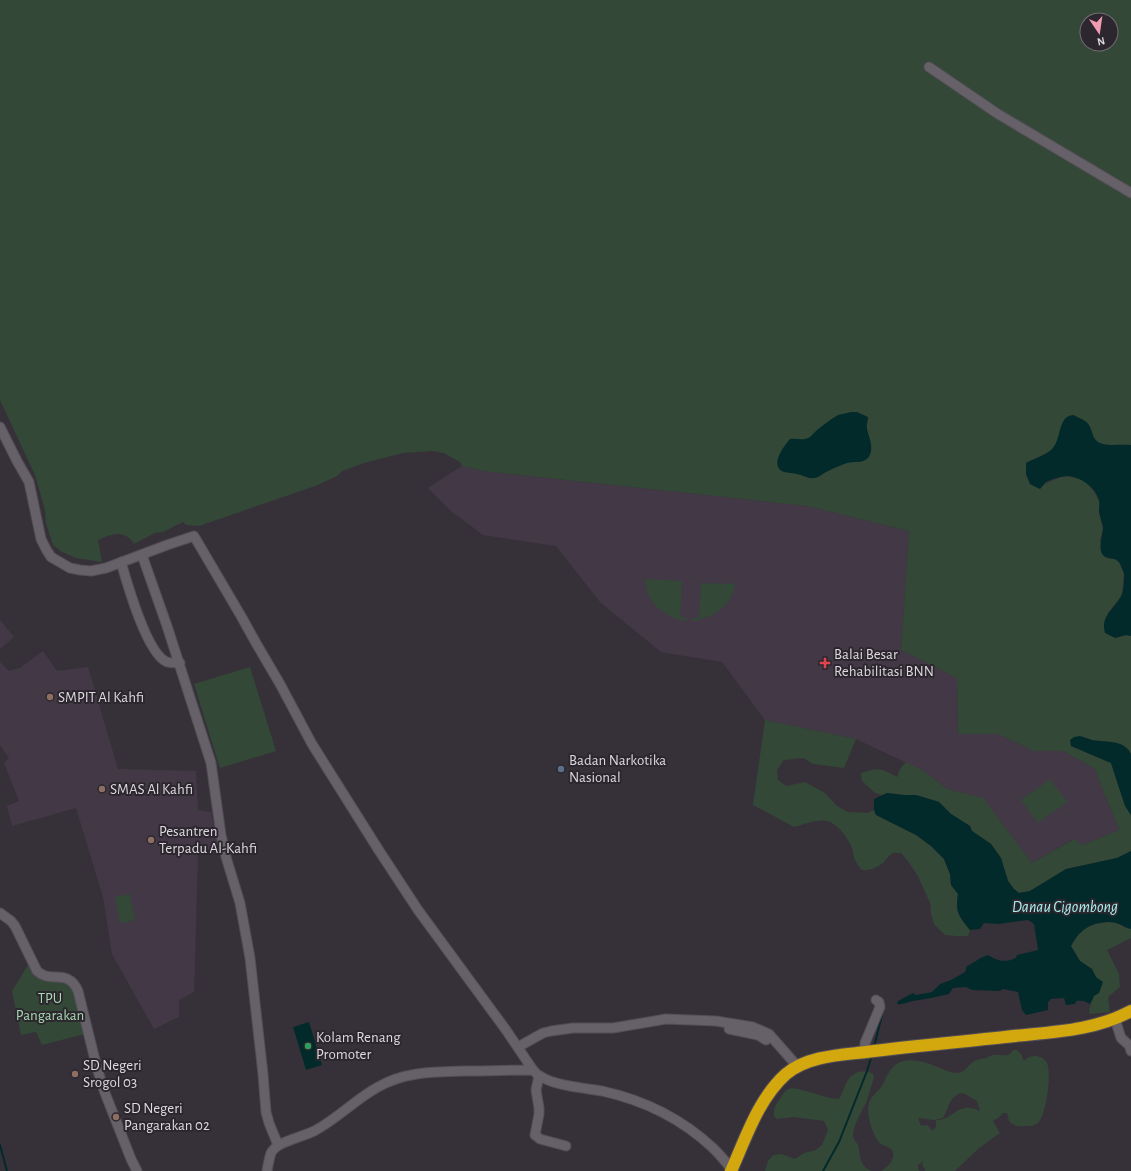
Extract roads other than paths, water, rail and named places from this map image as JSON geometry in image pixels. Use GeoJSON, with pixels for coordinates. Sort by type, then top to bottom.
{"type":"FeatureCollection","features":[{"type":"Feature","properties":{"kind":"highway"},"geometry":{"type":"LineString","coordinates":[[732,1170],[752,1123],[766,1098],[787,1073],[817,1059],[881,1050],[1079,1029],[1115,1019],[1131,1011]]}},
{"type":"Feature","properties":{"kind":"street"},"geometry":{"type":"LineString","coordinates":[[929,67],[998,114],[1131,193]]}},
{"type":"Feature","properties":{"kind":"street"},"geometry":{"type":"LineString","coordinates":[[0,427],[29,482],[41,538],[51,557],[70,568],[86,571],[100,570],[194,536],[280,684],[324,765],[418,910],[536,1073],[551,1081],[624,1097],[648,1106],[689,1128],[706,1141],[732,1170]]}},
{"type":"Feature","properties":{"kind":"street"},"geometry":{"type":"LineString","coordinates":[[142,555],[180,663],[211,763],[221,835],[242,911],[252,973],[266,1112],[278,1145]]}},
{"type":"Feature","properties":{"kind":"street"},"geometry":{"type":"LineString","coordinates":[[121,562],[143,627],[154,649],[167,662],[180,663]]}},
{"type":"Feature","properties":{"kind":"street"},"geometry":{"type":"LineString","coordinates":[[0,913],[15,926],[37,971],[44,975],[65,978],[75,983],[105,1093],[137,1171]]}},
{"type":"Feature","properties":{"kind":"street"},"geometry":{"type":"LineString","coordinates":[[866,1052],[865,1043],[880,1007],[879,1002],[876,1000]]}},
{"type":"Feature","properties":{"kind":"street"},"geometry":{"type":"LineString","coordinates":[[1115,1019],[1121,1038],[1129,1044],[1131,1051]]}},
{"type":"Feature","properties":{"kind":"street"},"geometry":{"type":"LineString","coordinates":[[520,1050],[545,1039],[573,1034],[667,1025],[716,1026],[751,1033],[765,1039],[795,1068]]}},
{"type":"Feature","properties":{"kind":"street"},"geometry":{"type":"LineString","coordinates":[[268,1171],[271,1154],[278,1145],[317,1130],[374,1089],[390,1081],[428,1072],[536,1073]]}},
{"type":"Feature","properties":{"kind":"street"},"geometry":{"type":"LineString","coordinates":[[536,1073],[536,1090],[539,1114],[535,1135],[540,1139],[566,1146]]}},
{"type":"Feature","properties":{"kind":"water"},"geometry":{"type":"Polygon","coordinates":[[[857,412],[868,417],[867,428],[871,451],[866,460],[850,462],[816,478],[784,472],[780,469],[777,461],[781,451],[790,439],[808,438],[836,416],[857,412]]]}},
{"type":"Feature","properties":{"kind":"water"},"geometry":{"type":"Polygon","coordinates":[[[1073,415],[1088,423],[1095,439],[1099,443],[1109,445],[1131,445],[1131,636],[1126,635],[1115,638],[1105,633],[1104,627],[1106,617],[1122,594],[1124,575],[1119,562],[1105,557],[1101,551],[1100,545],[1103,527],[1097,495],[1091,487],[1074,477],[1069,476],[1048,481],[1040,489],[1030,484],[1026,474],[1026,463],[1046,454],[1051,450],[1057,441],[1064,420],[1068,416],[1073,415]]]}},
{"type":"Feature","properties":{"kind":"water"},"geometry":{"type":"Polygon","coordinates":[[[1080,736],[1092,740],[1114,742],[1128,749],[1131,754],[1131,815],[1125,806],[1111,763],[1071,746],[1070,740],[1074,737],[1080,736]]]}},
{"type":"Feature","properties":{"kind":"water","name":"Danau Cigombong"},"geometry":{"type":"Polygon","coordinates":[[[887,793],[916,795],[939,802],[951,814],[970,826],[972,831],[991,844],[1001,858],[1008,881],[1019,893],[1030,891],[1066,869],[1117,858],[1131,851],[1131,929],[1113,922],[1095,924],[1081,932],[1071,946],[1080,961],[1092,969],[1096,977],[1103,982],[1099,993],[1094,996],[1090,1004],[1085,1001],[1076,1001],[1075,1004],[1066,1005],[1064,998],[1051,999],[1048,1002],[1048,1010],[1026,1015],[1022,1010],[1018,992],[1003,989],[1000,991],[972,990],[966,987],[953,988],[949,994],[897,1004],[898,1001],[913,993],[916,995],[932,992],[940,984],[965,972],[967,966],[985,956],[988,955],[995,959],[1005,961],[1016,958],[1017,955],[1038,950],[1034,924],[1028,920],[998,924],[984,923],[980,929],[970,930],[959,914],[957,906],[958,894],[951,885],[950,874],[944,859],[931,846],[916,835],[876,815],[874,810],[874,799],[887,793]]]}},
{"type":"Feature","properties":{"kind":"water","name":"Kolam Renang Promoter"},"geometry":{"type":"Polygon","coordinates":[[[309,1022],[322,1065],[306,1070],[293,1027],[309,1022]]]}},
{"type":"Feature","properties":{"kind":"waterway"},"geometry":{"type":"LineString","coordinates":[[874,1047],[882,1015]]}},
{"type":"Feature","properties":{"kind":"waterway"},"geometry":{"type":"LineString","coordinates":[[823,1171],[839,1142],[872,1055]]}},
{"type":"Feature","properties":{"kind":"waterway"},"geometry":{"type":"LineString","coordinates":[[0,1145],[7,1171]]}},
{"type":"Feature","properties":{"kind":"place","name":"Balai Besar Rehabilitasi BNN"},"geometry":{"type":"Point","coordinates":[825,663]}},
{"type":"Feature","properties":{"kind":"place","name":"SMPIT Al Kahfi"},"geometry":{"type":"Point","coordinates":[50,697]}},
{"type":"Feature","properties":{"kind":"place","name":"Badan Narkotika Nasional"},"geometry":{"type":"Point","coordinates":[561,769]}},
{"type":"Feature","properties":{"kind":"place","name":"SMAS Al Kahfi"},"geometry":{"type":"Point","coordinates":[102,789]}},
{"type":"Feature","properties":{"kind":"place","name":"Pesantren Terpadu Al-Kahfi"},"geometry":{"type":"Point","coordinates":[151,840]}},
{"type":"Feature","properties":{"kind":"place","name":"Kolam Renang Promoter"},"geometry":{"type":"Point","coordinates":[308,1046]}},
{"type":"Feature","properties":{"kind":"place","name":"SD Negeri Srogol 03"},"geometry":{"type":"Point","coordinates":[75,1074]}},
{"type":"Feature","properties":{"kind":"place","name":"SD Negeri Pangarakan 02"},"geometry":{"type":"Point","coordinates":[116,1117]}},
{"type":"Feature","properties":{"kind":"park label","name":"TPU Pangarakan"},"geometry":{"type":"Point","coordinates":[50,1006]}}]}
